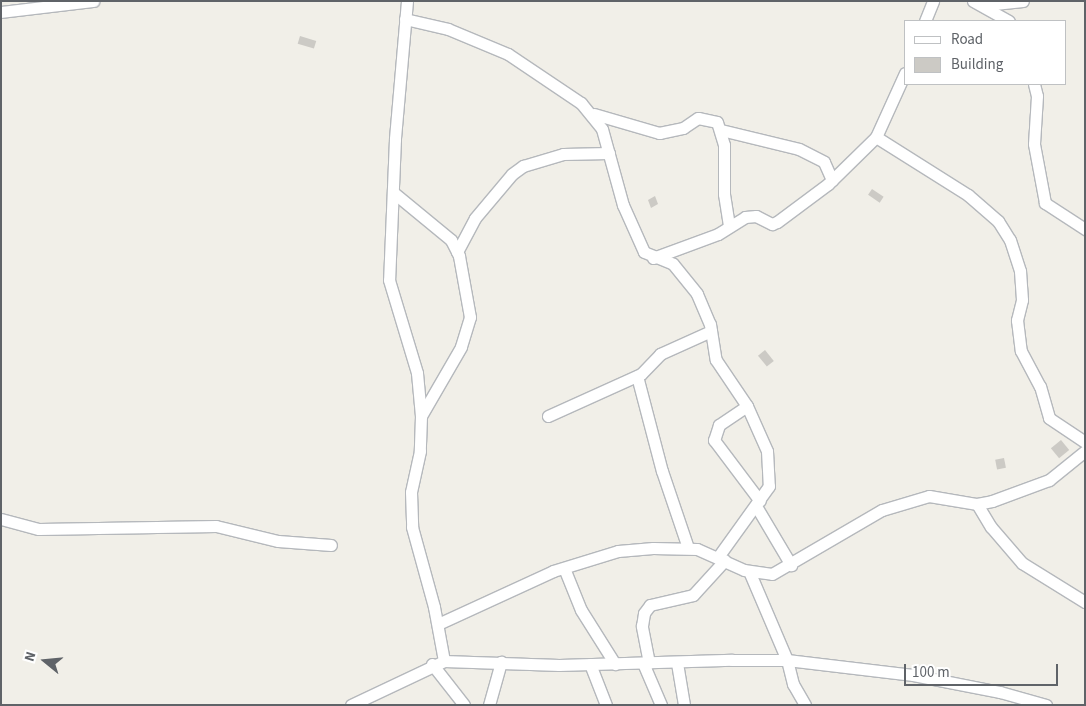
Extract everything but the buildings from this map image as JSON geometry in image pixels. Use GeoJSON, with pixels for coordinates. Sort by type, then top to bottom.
{"type":"FeatureCollection","features":[{"type":"Feature","properties":{"kind":"street"},"geometry":{"type":"LineString","coordinates":[[1,12],[92,1]]}},
{"type":"Feature","properties":{"kind":"street"},"geometry":{"type":"LineString","coordinates":[[408,1],[405,19],[394,193],[388,250],[389,280],[417,373],[421,416],[420,451],[411,492],[412,526],[438,624],[444,661]]}},
{"type":"Feature","properties":{"kind":"street"},"geometry":{"type":"LineString","coordinates":[[925,20],[933,1]]}},
{"type":"Feature","properties":{"kind":"street"},"geometry":{"type":"LineString","coordinates":[[978,3],[1022,1]]}},
{"type":"Feature","properties":{"kind":"street"},"geometry":{"type":"LineString","coordinates":[[978,3],[1008,20]]}},
{"type":"Feature","properties":{"kind":"street"},"geometry":{"type":"LineString","coordinates":[[405,19],[448,29],[501,51],[540,73],[594,114],[659,133],[670,133],[704,118],[717,122],[721,130],[729,226]]}},
{"type":"Feature","properties":{"kind":"street"},"geometry":{"type":"LineString","coordinates":[[652,258],[718,234],[729,226],[750,216],[772,224],[777,222],[832,180],[876,137],[904,75]]}},
{"type":"Feature","properties":{"kind":"street"},"geometry":{"type":"LineString","coordinates":[[1034,85],[1037,96],[1034,144],[1045,204],[1085,229]]}},
{"type":"Feature","properties":{"kind":"street"},"geometry":{"type":"LineString","coordinates":[[594,114],[602,129],[623,205],[644,252],[652,258],[673,264],[687,281],[706,311],[716,360],[747,406],[760,430],[769,461],[771,480],[758,503],[721,558],[693,595],[650,604],[644,613],[642,626],[646,663],[661,705]]}},
{"type":"Feature","properties":{"kind":"street"},"geometry":{"type":"LineString","coordinates":[[721,130],[799,149],[824,162],[832,180]]}},
{"type":"Feature","properties":{"kind":"street"},"geometry":{"type":"LineString","coordinates":[[876,137],[968,195],[998,221],[1010,240],[1020,271],[1022,300],[1017,320],[1020,351],[1040,386],[1049,418],[1085,442]]}},
{"type":"Feature","properties":{"kind":"street"},"geometry":{"type":"LineString","coordinates":[[457,252],[475,218],[522,166],[563,154],[609,153]]}},
{"type":"Feature","properties":{"kind":"street"},"geometry":{"type":"LineString","coordinates":[[394,193],[440,229],[457,252],[470,317],[468,329],[443,382],[421,416]]}},
{"type":"Feature","properties":{"kind":"street"},"geometry":{"type":"LineString","coordinates":[[548,416],[637,376],[648,369],[660,354],[711,331]]}},
{"type":"Feature","properties":{"kind":"street"},"geometry":{"type":"LineString","coordinates":[[637,376],[662,471],[688,548]]}},
{"type":"Feature","properties":{"kind":"street"},"geometry":{"type":"LineString","coordinates":[[747,406],[719,425],[714,440],[758,503],[791,564]]}},
{"type":"Feature","properties":{"kind":"street"},"geometry":{"type":"LineString","coordinates":[[438,624],[564,568],[618,551],[688,548],[721,558],[749,571],[772,574],[882,510],[917,497],[929,496],[977,504],[1050,480],[1085,452]]}},
{"type":"Feature","properties":{"kind":"street"},"geometry":{"type":"LineString","coordinates":[[977,504],[996,534],[1022,563],[1085,602]]}},
{"type":"Feature","properties":{"kind":"street"},"geometry":{"type":"LineString","coordinates":[[1,519],[39,529],[216,526],[278,542],[331,545]]}},
{"type":"Feature","properties":{"kind":"street"},"geometry":{"type":"LineString","coordinates":[[564,568],[581,610],[615,664]]}},
{"type":"Feature","properties":{"kind":"street"},"geometry":{"type":"LineString","coordinates":[[749,571],[787,660],[793,684],[805,705]]}},
{"type":"Feature","properties":{"kind":"street"},"geometry":{"type":"LineString","coordinates":[[351,705],[432,664],[444,661],[615,664],[787,660],[913,675],[1046,705]]}},
{"type":"Feature","properties":{"kind":"street"},"geometry":{"type":"LineString","coordinates":[[489,705],[501,662]]}},
{"type":"Feature","properties":{"kind":"street"},"geometry":{"type":"LineString","coordinates":[[678,663],[684,705]]}},
{"type":"Feature","properties":{"kind":"street"},"geometry":{"type":"LineString","coordinates":[[432,664],[464,705]]}},
{"type":"Feature","properties":{"kind":"street"},"geometry":{"type":"LineString","coordinates":[[590,664],[606,705]]}}]}
